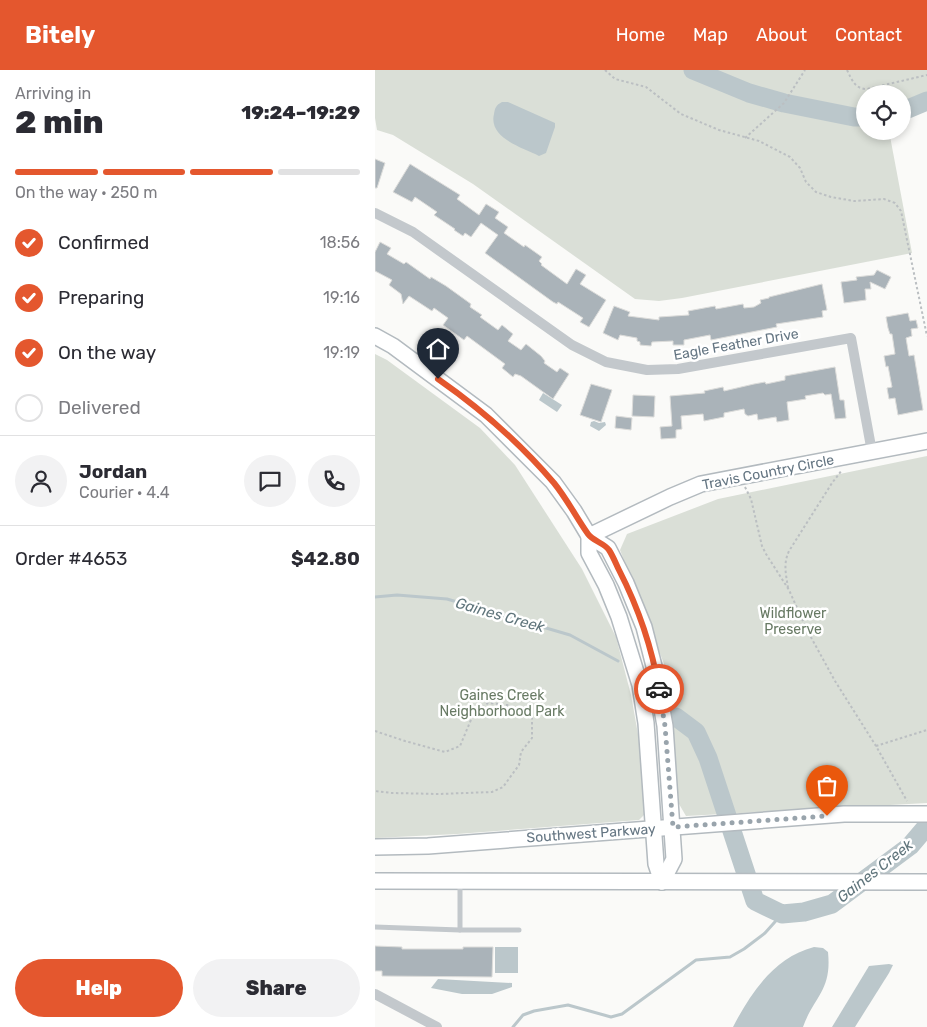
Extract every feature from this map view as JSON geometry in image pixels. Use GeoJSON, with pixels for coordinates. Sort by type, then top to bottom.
{"type":"FeatureCollection","features":[{"type":"Feature","properties":{"kind":"street","name":"Eagle Feather Drive"},"geometry":{"type":"LineString","coordinates":[[375,213],[413,232],[572,345],[606,362],[647,370],[679,370],[851,338],[872,452]]}},
{"type":"Feature","properties":{"kind":"street"},"geometry":{"type":"LineString","coordinates":[[375,336],[393,346],[465,398],[506,433],[553,482],[589,536],[608,548],[626,583],[644,627],[655,670],[665,726],[674,859],[663,882]]}},
{"type":"Feature","properties":{"kind":"street","name":"Travis Country Circle"},"geometry":{"type":"LineString","coordinates":[[589,536],[693,487],[740,476],[927,441]]}},
{"type":"Feature","properties":{"kind":"street"},"geometry":{"type":"LineString","coordinates":[[589,536],[589,553],[606,585],[619,617],[640,685],[646,723],[656,864],[663,882]]}},
{"type":"Feature","properties":{"kind":"street","name":"Southwest Parkway"},"geometry":{"type":"LineString","coordinates":[[375,847],[427,846],[844,814],[922,813]]}},
{"type":"Feature","properties":{"kind":"street"},"geometry":{"type":"LineString","coordinates":[[375,881],[927,882]]}},
{"type":"Feature","properties":{"kind":"street"},"geometry":{"type":"LineString","coordinates":[[375,994],[437,1027]]}},
{"type":"Feature","properties":{"kind":"lane"},"geometry":{"type":"LineString","coordinates":[[460,881],[460,930]]}},
{"type":"Feature","properties":{"kind":"lane"},"geometry":{"type":"LineString","coordinates":[[375,927],[519,930]]}},
{"type":"Feature","properties":{"kind":"path"},"geometry":{"type":"LineString","coordinates":[[605,70],[615,79],[646,87],[681,114],[719,130],[759,141],[790,157],[800,168],[806,182],[816,192],[854,201],[884,199],[895,203],[901,212],[927,336]]}},
{"type":"Feature","properties":{"kind":"path"},"geometry":{"type":"LineString","coordinates":[[745,138],[784,103],[805,70]]}},
{"type":"Feature","properties":{"kind":"path"},"geometry":{"type":"LineString","coordinates":[[847,70],[857,87],[862,90],[927,74]]}},
{"type":"Feature","properties":{"kind":"path"},"geometry":{"type":"LineString","coordinates":[[789,590],[785,569],[789,551],[832,483],[854,455]]}},
{"type":"Feature","properties":{"kind":"path"},"geometry":{"type":"LineString","coordinates":[[740,476],[751,499],[762,546],[789,590],[807,630],[835,681],[876,746],[922,813]]}},
{"type":"Feature","properties":{"kind":"path"},"geometry":{"type":"LineString","coordinates":[[375,730],[445,752],[459,746],[473,716],[488,703],[507,705],[532,716],[532,738],[521,752],[519,764],[503,787],[492,792],[439,794],[375,791]]}},
{"type":"Feature","properties":{"kind":"path"},"geometry":{"type":"LineString","coordinates":[[876,746],[927,730]]}},
{"type":"Feature","properties":{"kind":"green space"},"geometry":{"type":"Polygon","coordinates":[[[375,70],[927,70],[927,107],[911,114],[911,85],[856,85],[856,140],[891,140],[912,253],[659,301],[635,299],[473,184],[393,135],[377,130],[375,118],[375,70]]]}},
{"type":"Feature","properties":{"kind":"green space","name":"Gaines Creek Neighborhood Park"},"geometry":{"type":"Polygon","coordinates":[[[375,354],[387,360],[480,428],[515,465],[582,569],[616,637],[631,695],[641,751],[645,814],[639,820],[457,834],[375,838],[375,354]]]}},
{"type":"Feature","properties":{"kind":"green space","name":"Wildflower Preserve"},"geometry":{"type":"Polygon","coordinates":[[[927,456],[927,803],[686,816],[679,804],[666,669],[620,550],[627,534],[718,499],[927,456]]]}},
{"type":"Feature","properties":{"kind":"shaded area"},"geometry":{"type":"Polygon","coordinates":[[[502,102],[508,102],[555,123],[546,153],[539,156],[516,146],[501,136],[496,130],[494,114],[495,108],[502,102]]]}},
{"type":"Feature","properties":{"kind":"shaded area"},"geometry":{"type":"Polygon","coordinates":[[[543,393],[562,405],[557,412],[539,400],[543,393]]]}},
{"type":"Feature","properties":{"kind":"shaded area"},"geometry":{"type":"Polygon","coordinates":[[[591,422],[599,423],[605,422],[606,425],[599,431],[590,426],[591,422]]]}},
{"type":"Feature","properties":{"kind":"shaded area"},"geometry":{"type":"Polygon","coordinates":[[[495,947],[518,947],[518,973],[495,973],[495,947]]]}},
{"type":"Feature","properties":{"kind":"shaded area"},"geometry":{"type":"Polygon","coordinates":[[[814,947],[823,948],[828,952],[829,965],[825,985],[807,1016],[803,1027],[733,1027],[756,989],[776,967],[800,952],[814,947]]]}},
{"type":"Feature","properties":{"kind":"shaded area"},"geometry":{"type":"Polygon","coordinates":[[[893,965],[889,973],[855,1027],[832,1027],[869,966],[893,965]]]}},
{"type":"Feature","properties":{"kind":"shaded area"},"geometry":{"type":"Polygon","coordinates":[[[438,979],[512,983],[512,987],[492,994],[462,994],[431,988],[438,979]]]}},
{"type":"Feature","properties":{"kind":"building"},"geometry":{"type":"Polygon","coordinates":[[[375,159],[385,163],[377,188],[375,188],[375,159]]]}},
{"type":"Feature","properties":{"kind":"building"},"geometry":{"type":"Polygon","coordinates":[[[410,164],[460,195],[457,199],[479,215],[486,204],[499,212],[495,218],[508,227],[504,233],[542,257],[539,261],[541,265],[567,284],[576,269],[586,275],[580,284],[606,300],[589,327],[580,322],[583,318],[558,302],[557,304],[553,302],[485,253],[498,235],[481,223],[471,237],[465,233],[463,236],[434,215],[437,212],[415,197],[412,202],[393,192],[410,164]]]}},
{"type":"Feature","properties":{"kind":"building"},"geometry":{"type":"Polygon","coordinates":[[[380,242],[391,248],[387,254],[404,264],[406,262],[430,279],[431,277],[446,286],[471,304],[470,307],[482,315],[480,317],[498,330],[502,325],[513,334],[508,341],[521,350],[526,344],[541,356],[545,361],[544,363],[557,372],[560,368],[569,374],[553,399],[521,376],[515,374],[513,377],[502,368],[505,364],[467,336],[464,340],[443,325],[448,318],[434,308],[432,311],[409,296],[403,304],[401,294],[389,285],[392,280],[375,271],[375,252],[380,242]]]}},
{"type":"Feature","properties":{"kind":"building"},"geometry":{"type":"Polygon","coordinates":[[[877,270],[891,277],[885,289],[870,282],[871,289],[865,289],[866,300],[844,303],[841,282],[857,280],[856,277],[874,275],[877,270]]]}},
{"type":"Feature","properties":{"kind":"building"},"geometry":{"type":"Polygon","coordinates":[[[822,284],[827,310],[822,311],[823,317],[776,324],[777,327],[711,340],[710,335],[684,340],[684,345],[673,345],[673,341],[652,342],[651,346],[640,345],[637,338],[620,335],[618,340],[603,333],[614,306],[630,312],[628,316],[659,320],[659,317],[689,315],[688,311],[715,306],[716,309],[743,304],[744,308],[754,307],[761,303],[760,300],[822,284]]]}},
{"type":"Feature","properties":{"kind":"building"},"geometry":{"type":"Polygon","coordinates":[[[908,313],[910,321],[916,320],[918,328],[911,329],[912,336],[906,338],[909,356],[914,355],[923,410],[898,415],[895,398],[889,399],[887,388],[892,387],[884,356],[895,354],[892,334],[890,334],[886,317],[908,313]]]}},
{"type":"Feature","properties":{"kind":"building"},"geometry":{"type":"Polygon","coordinates":[[[835,367],[840,400],[844,400],[846,418],[835,419],[831,394],[825,395],[823,393],[805,396],[806,399],[787,402],[789,420],[777,422],[776,417],[758,420],[757,414],[748,416],[745,414],[744,409],[724,413],[724,417],[704,421],[703,414],[681,416],[682,429],[676,430],[676,438],[661,439],[660,427],[672,426],[670,396],[705,393],[704,391],[723,387],[724,391],[765,382],[766,384],[785,380],[785,376],[835,367]]]}},
{"type":"Feature","properties":{"kind":"building"},"geometry":{"type":"Polygon","coordinates":[[[591,384],[612,390],[601,422],[580,415],[591,384]]]}},
{"type":"Feature","properties":{"kind":"building"},"geometry":{"type":"Polygon","coordinates":[[[633,395],[655,396],[654,417],[632,416],[633,395]]]}},
{"type":"Feature","properties":{"kind":"building"},"geometry":{"type":"Polygon","coordinates":[[[616,416],[632,418],[631,430],[615,428],[616,416]]]}},
{"type":"Feature","properties":{"kind":"building"},"geometry":{"type":"Polygon","coordinates":[[[375,946],[402,947],[402,949],[493,947],[492,977],[382,976],[382,971],[375,971],[375,946]]]}},
{"type":"Feature","properties":{"kind":"waterway"},"geometry":{"type":"LineString","coordinates":[[693,70],[749,93],[784,103],[856,117]]}},
{"type":"Feature","properties":{"kind":"waterway"},"geometry":{"type":"LineString","coordinates":[[911,108],[927,101]]}},
{"type":"Feature","properties":{"kind":"waterway","name":"Gaines Creek"},"geometry":{"type":"LineString","coordinates":[[375,597],[397,595],[447,599],[570,635],[618,661]]}},
{"type":"Feature","properties":{"kind":"waterway","name":"Gaines Creek"},"geometry":{"type":"LineString","coordinates":[[676,717],[696,732],[708,758],[755,901],[782,914],[804,912],[832,904],[910,846],[927,826]]}},
{"type":"Feature","properties":{"kind":"waterway"},"geometry":{"type":"LineString","coordinates":[[513,1027],[523,1015],[534,1011],[568,1005],[611,1017],[622,1014],[696,960],[730,957],[744,949],[765,933],[782,914]]}},
{"type":"Feature","properties":{"kind":"way so far"},"geometry":{"type":"LineString","coordinates":[[659,689],[665,726],[673,827],[827,816]]}},
{"type":"Feature","properties":{"kind":"route"},"geometry":{"type":"LineString","coordinates":[[438,379],[487,415],[506,433],[553,482],[589,536],[608,548],[626,583],[644,627],[659,689]]}}]}
